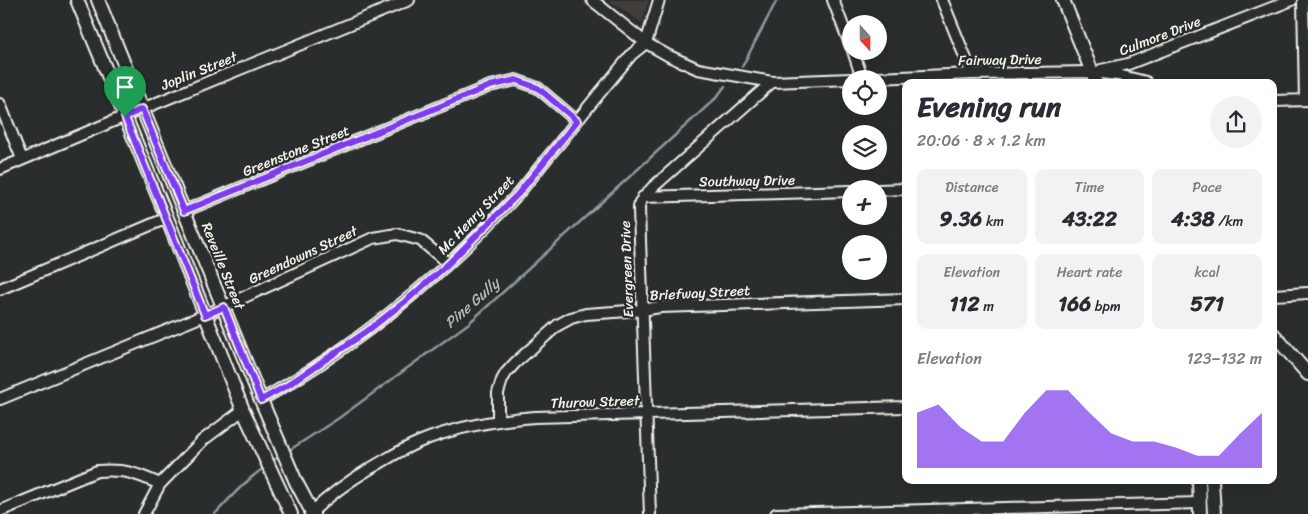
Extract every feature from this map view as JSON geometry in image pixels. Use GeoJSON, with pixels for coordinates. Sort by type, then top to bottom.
{"type":"FeatureCollection","features":[{"type":"Feature","properties":{"kind":"main road"},"geometry":{"type":"LineString","coordinates":[[77,0],[167,218],[243,410],[291,514]]}},
{"type":"Feature","properties":{"kind":"main road","name":"Reveille Street"},"geometry":{"type":"LineString","coordinates":[[98,0],[261,400],[311,513]]}},
{"type":"Feature","properties":{"kind":"main road"},"geometry":{"type":"LineString","coordinates":[[1063,0],[1094,77]]}},
{"type":"Feature","properties":{"kind":"main road"},"geometry":{"type":"LineString","coordinates":[[1277,338],[1308,374]]}},
{"type":"Feature","properties":{"kind":"main road"},"geometry":{"type":"LineString","coordinates":[[1199,484],[1199,510]]}},
{"type":"Feature","properties":{"kind":"main road"},"geometry":{"type":"LineString","coordinates":[[1212,484],[1214,513]]}},
{"type":"Feature","properties":{"kind":"street","name":"Joplin Street"},"geometry":{"type":"LineString","coordinates":[[0,169],[409,0]]}},
{"type":"Feature","properties":{"kind":"street","name":"Fairway Drive"},"geometry":{"type":"LineString","coordinates":[[592,0],[646,43],[698,69],[772,82],[842,79]]}},
{"type":"Feature","properties":{"kind":"street"},"geometry":{"type":"LineString","coordinates":[[646,43],[659,0]]}},
{"type":"Feature","properties":{"kind":"street"},"geometry":{"type":"LineString","coordinates":[[833,0],[842,24]]}},
{"type":"Feature","properties":{"kind":"street"},"geometry":{"type":"LineString","coordinates":[[942,0],[972,74]]}},
{"type":"Feature","properties":{"kind":"street","name":"Culmore Drive"},"geometry":{"type":"LineString","coordinates":[[1094,77],[1292,0]]}},
{"type":"Feature","properties":{"kind":"street"},"geometry":{"type":"LineString","coordinates":[[1277,101],[1307,100],[1304,0]]}},
{"type":"Feature","properties":{"kind":"street","name":"Mc Henry Street"},"geometry":{"type":"LineString","coordinates":[[261,400],[288,385],[366,332],[407,300],[448,264],[518,194],[632,54],[646,43]]}},
{"type":"Feature","properties":{"kind":"street","name":"Fairway Drive"},"geometry":{"type":"LineString","coordinates":[[887,77],[972,74],[1094,77],[1118,75],[1134,79]]}},
{"type":"Feature","properties":{"kind":"street","name":"Greenstone Street"},"geometry":{"type":"LineString","coordinates":[[184,211],[490,86],[507,82],[516,80],[538,88],[577,121]]}},
{"type":"Feature","properties":{"kind":"street"},"geometry":{"type":"LineString","coordinates":[[643,197],[772,82]]}},
{"type":"Feature","properties":{"kind":"street"},"geometry":{"type":"LineString","coordinates":[[0,104],[22,159]]}},
{"type":"Feature","properties":{"kind":"street"},"geometry":{"type":"LineString","coordinates":[[887,190],[902,189]]}},
{"type":"Feature","properties":{"kind":"street","name":"Southway Drive"},"geometry":{"type":"LineString","coordinates":[[643,197],[842,191]]}},
{"type":"Feature","properties":{"kind":"street","name":"Evergreen Drive"},"geometry":{"type":"LineString","coordinates":[[643,197],[639,208],[650,514]]}},
{"type":"Feature","properties":{"kind":"street"},"geometry":{"type":"LineString","coordinates":[[0,289],[167,218]]}},
{"type":"Feature","properties":{"kind":"street","name":"Greendowns Street"},"geometry":{"type":"LineString","coordinates":[[0,399],[224,307],[373,238],[397,234],[420,240],[448,264]]}},
{"type":"Feature","properties":{"kind":"street"},"geometry":{"type":"LineString","coordinates":[[1277,295],[1308,293]]}},
{"type":"Feature","properties":{"kind":"street","name":"Briefway Street"},"geometry":{"type":"LineString","coordinates":[[498,421],[498,393],[506,373],[515,362],[558,325],[571,318],[586,314],[660,307],[902,300]]}},
{"type":"Feature","properties":{"kind":"street","name":"Thurow Street"},"geometry":{"type":"LineString","coordinates":[[311,513],[349,481],[418,442],[446,432],[498,421],[647,414],[902,407]]}},
{"type":"Feature","properties":{"kind":"street"},"geometry":{"type":"LineString","coordinates":[[144,514],[160,484],[203,440],[243,410]]}},
{"type":"Feature","properties":{"kind":"street"},"geometry":{"type":"LineString","coordinates":[[0,511],[97,471],[132,472],[160,484]]}},
{"type":"Feature","properties":{"kind":"street"},"geometry":{"type":"LineString","coordinates":[[776,514],[1199,510]]}},
{"type":"Feature","properties":{"kind":"shaded area"},"geometry":{"type":"Polygon","coordinates":[[[608,0],[649,0],[642,23],[608,0]]]}},
{"type":"Feature","properties":{"kind":"waterway","name":"Pine Gully"},"geometry":{"type":"LineString","coordinates":[[742,67],[777,0]]}},
{"type":"Feature","properties":{"kind":"waterway","name":"Pine Gully"},"geometry":{"type":"LineString","coordinates":[[288,451],[339,418],[469,323],[716,98],[725,86]]}},
{"type":"Feature","properties":{"kind":"waterway","name":"Pine Gully"},"geometry":{"type":"LineString","coordinates":[[271,462],[281,455]]}},
{"type":"Feature","properties":{"kind":"waterway","name":"Pine Gully"},"geometry":{"type":"LineString","coordinates":[[215,514],[245,483],[265,467]]}},
{"type":"Feature","properties":{"kind":"route"},"geometry":{"type":"LineString","coordinates":[[516,80],[538,88],[577,121],[518,194],[448,264],[407,300],[366,332],[288,385],[261,400],[224,307],[205,315],[125,117],[142,109],[184,211],[490,86],[516,80]]}}]}
